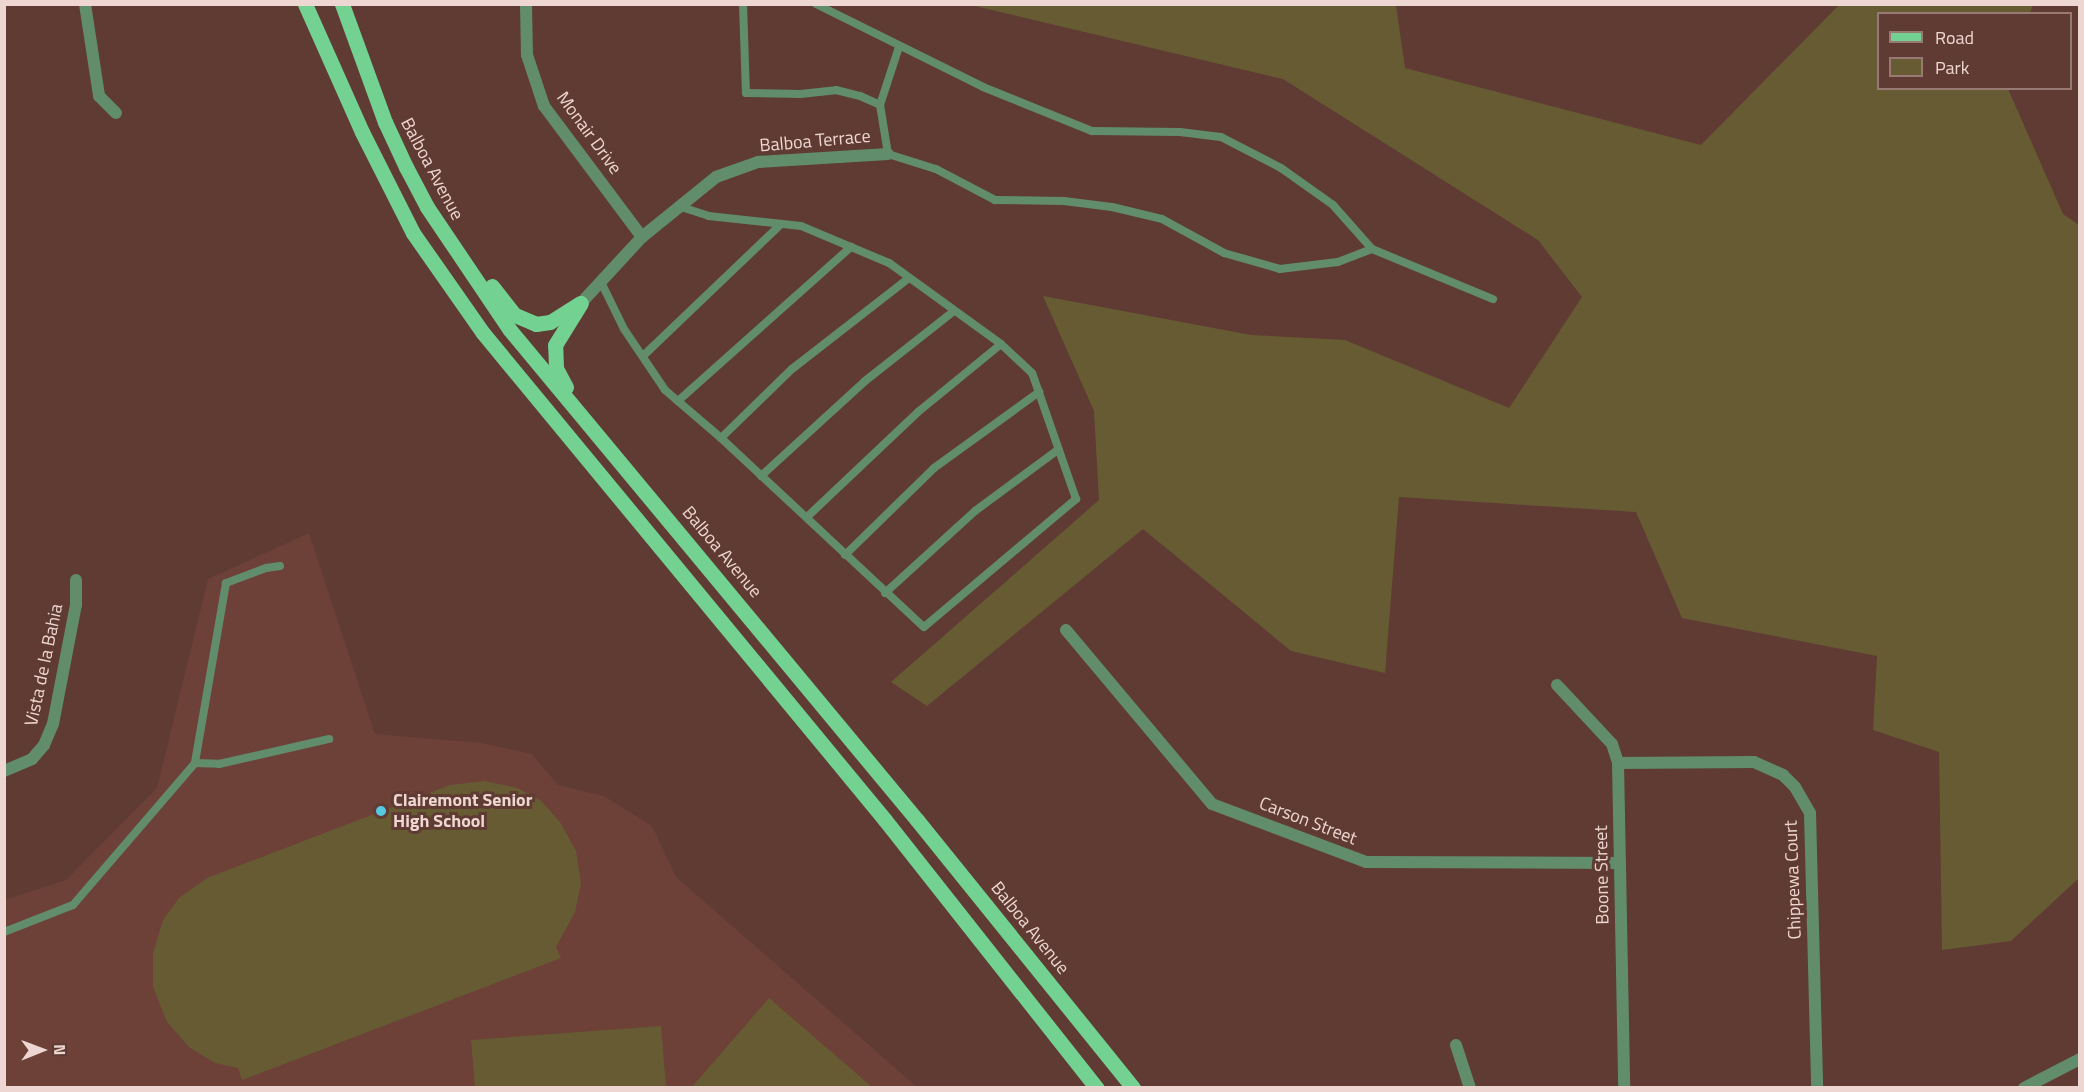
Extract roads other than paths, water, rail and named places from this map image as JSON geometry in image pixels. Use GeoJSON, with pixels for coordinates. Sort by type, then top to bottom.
{"type":"FeatureCollection","features":[{"type":"Feature","properties":{"kind":"main road"},"geometry":{"type":"LineString","coordinates":[[305,4],[362,132],[413,233],[483,333],[885,820],[1097,1088]]}},
{"type":"Feature","properties":{"kind":"main road","name":"Balboa Avenue"},"geometry":{"type":"LineString","coordinates":[[342,4],[385,122],[422,197],[510,330],[903,803],[1133,1088]]}},
{"type":"Feature","properties":{"kind":"main road"},"geometry":{"type":"LineString","coordinates":[[447,238],[478,265],[507,307],[522,320],[543,324],[581,303]]}},
{"type":"Feature","properties":{"kind":"main road"},"geometry":{"type":"LineString","coordinates":[[581,303],[555,345],[556,368],[563,383],[601,429],[615,455]]}},
{"type":"Feature","properties":{"kind":"street"},"geometry":{"type":"LineString","coordinates":[[85,4],[99,96],[116,113]]}},
{"type":"Feature","properties":{"kind":"street","name":"Monair Drive"},"geometry":{"type":"LineString","coordinates":[[526,4],[526,55],[544,106],[642,237]]}},
{"type":"Feature","properties":{"kind":"street","name":"Balboa Terrace"},"geometry":{"type":"LineString","coordinates":[[581,303],[642,237],[716,177],[758,162],[888,154]]}},
{"type":"Feature","properties":{"kind":"street","name":"Vista de la Bahia"},"geometry":{"type":"LineString","coordinates":[[4,771],[32,759],[44,745],[53,724],[76,605],[76,580]]}},
{"type":"Feature","properties":{"kind":"street","name":"Carson Street"},"geometry":{"type":"LineString","coordinates":[[1066,630],[1212,804],[1366,862],[1620,863]]}},
{"type":"Feature","properties":{"kind":"street","name":"Boone Street"},"geometry":{"type":"LineString","coordinates":[[1557,685],[1612,744],[1618,763],[1624,1088]]}},
{"type":"Feature","properties":{"kind":"street","name":"Chippewa Court"},"geometry":{"type":"LineString","coordinates":[[1618,763],[1754,762],[1783,775],[1795,787],[1810,813],[1817,1088]]}},
{"type":"Feature","properties":{"kind":"street"},"geometry":{"type":"LineString","coordinates":[[1456,1045],[1470,1088]]}},
{"type":"Feature","properties":{"kind":"street"},"geometry":{"type":"LineString","coordinates":[[2024,1088],[2079,1059]]}},
{"type":"Feature","properties":{"kind":"lane"},"geometry":{"type":"LineString","coordinates":[[743,4],[746,93],[800,94],[836,90],[880,105]]}},
{"type":"Feature","properties":{"kind":"lane"},"geometry":{"type":"LineString","coordinates":[[816,4],[983,87],[1092,131],[1180,132],[1221,137],[1281,168],[1333,205],[1372,249],[1492,299]]}},
{"type":"Feature","properties":{"kind":"lane"},"geometry":{"type":"LineString","coordinates":[[899,47],[880,105],[888,154],[936,169],[995,200],[1064,201],[1112,207],[1162,219],[1224,253],[1280,269],[1338,262],[1372,249]]}},
{"type":"Feature","properties":{"kind":"lane"},"geometry":{"type":"LineString","coordinates":[[602,282],[624,329],[665,390],[721,438],[807,517],[844,555],[924,627],[1076,499],[1032,373],[1001,344],[889,263],[801,226],[709,216],[678,206]]}},
{"type":"Feature","properties":{"kind":"lane"},"geometry":{"type":"LineString","coordinates":[[643,356],[780,224]]}},
{"type":"Feature","properties":{"kind":"lane"},"geometry":{"type":"LineString","coordinates":[[678,401],[851,247]]}},
{"type":"Feature","properties":{"kind":"lane"},"geometry":{"type":"LineString","coordinates":[[721,438],[792,369],[909,278]]}},
{"type":"Feature","properties":{"kind":"lane"},"geometry":{"type":"LineString","coordinates":[[761,476],[865,381],[954,311]]}},
{"type":"Feature","properties":{"kind":"lane"},"geometry":{"type":"LineString","coordinates":[[807,517],[918,412],[1001,344]]}},
{"type":"Feature","properties":{"kind":"lane"},"geometry":{"type":"LineString","coordinates":[[844,555],[934,468],[1039,392]]}},
{"type":"Feature","properties":{"kind":"lane"},"geometry":{"type":"LineString","coordinates":[[885,592],[975,511],[1059,449]]}},
{"type":"Feature","properties":{"kind":"lane"},"geometry":{"type":"LineString","coordinates":[[4,932],[73,905],[195,763],[226,583],[280,566]]}},
{"type":"Feature","properties":{"kind":"lane"},"geometry":{"type":"LineString","coordinates":[[195,763],[219,764],[329,739]]}},
{"type":"Feature","properties":{"kind":"place","name":"Clairemont Senior High School"},"geometry":{"type":"Point","coordinates":[381,811]}}]}
